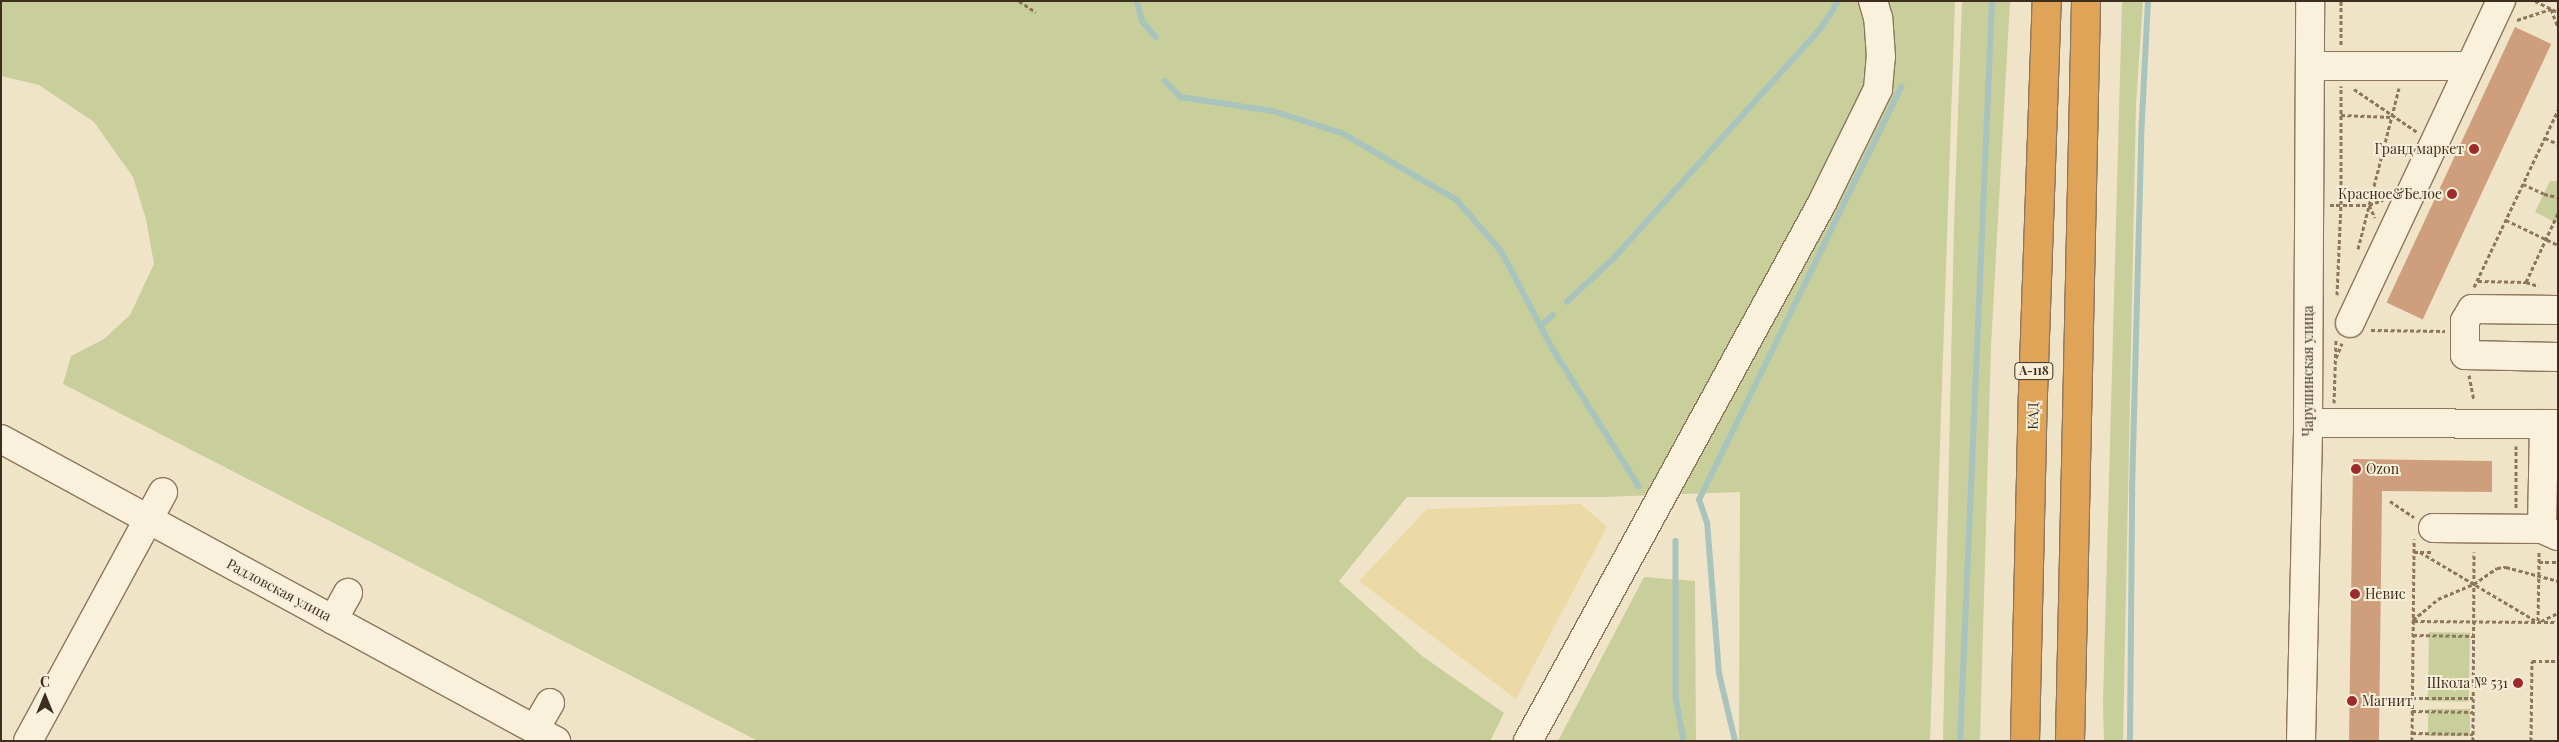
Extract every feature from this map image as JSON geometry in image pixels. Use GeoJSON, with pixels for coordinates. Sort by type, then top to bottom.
{"type":"FeatureCollection","features":[{"type":"Feature","properties":{"kind":"highway","name":"КАД"},"geometry":{"type":"LineString","coordinates":[[2025,741],[2033,384],[2047,1]]}},
{"type":"Feature","properties":{"kind":"highway"},"geometry":{"type":"LineString","coordinates":[[2070,741],[2086,1]]}},
{"type":"Feature","properties":{"kind":"street"},"geometry":{"type":"LineString","coordinates":[[1528,741],[1822,203],[1878,89],[1881,57],[1878,18],[1873,1]]}},
{"type":"Feature","properties":{"kind":"street","name":"Чарушинская улица"},"geometry":{"type":"LineString","coordinates":[[2301,741],[2308,423],[2310,1]]}},
{"type":"Feature","properties":{"kind":"street"},"geometry":{"type":"LineString","coordinates":[[2341,320],[2412,190],[2501,1]]}},
{"type":"Feature","properties":{"kind":"street"},"geometry":{"type":"LineString","coordinates":[[2310,66],[2470,66]]}},
{"type":"Feature","properties":{"kind":"street"},"geometry":{"type":"LineString","coordinates":[[2558,310],[2472,309],[2466,321],[2465,343],[2558,357]]}},
{"type":"Feature","properties":{"kind":"street"},"geometry":{"type":"LineString","coordinates":[[2308,423],[2551,424],[2550,532],[2516,528],[2423,527]]}},
{"type":"Feature","properties":{"kind":"street","name":"Радловская улица"},"geometry":{"type":"LineString","coordinates":[[1,440],[545,735]]}},
{"type":"Feature","properties":{"kind":"street"},"geometry":{"type":"LineString","coordinates":[[28,741],[163,492]]}},
{"type":"Feature","properties":{"kind":"street"},"geometry":{"type":"LineString","coordinates":[[333,620],[348,593]]}},
{"type":"Feature","properties":{"kind":"street"},"geometry":{"type":"LineString","coordinates":[[545,735],[550,703]]}},
{"type":"Feature","properties":{"kind":"path"},"geometry":{"type":"LineString","coordinates":[[1019,1],[1036,12]]}},
{"type":"Feature","properties":{"kind":"path"},"geometry":{"type":"LineString","coordinates":[[2341,1],[2341,66]]}},
{"type":"Feature","properties":{"kind":"path"},"geometry":{"type":"LineString","coordinates":[[2535,1],[2558,12]]}},
{"type":"Feature","properties":{"kind":"path"},"geometry":{"type":"LineString","coordinates":[[2551,9],[2558,28]]}},
{"type":"Feature","properties":{"kind":"path"},"geometry":{"type":"LineString","coordinates":[[2356,256],[2404,66]]}},
{"type":"Feature","properties":{"kind":"path"},"geometry":{"type":"LineString","coordinates":[[2334,423],[2335,361],[2341,320],[2337,294],[2341,204],[2341,80],[2434,143]]}},
{"type":"Feature","properties":{"kind":"path"},"geometry":{"type":"LineString","coordinates":[[2469,292],[2478,281],[2558,110]]}},
{"type":"Feature","properties":{"kind":"path"},"geometry":{"type":"LineString","coordinates":[[2341,115],[2392,116]]}},
{"type":"Feature","properties":{"kind":"path"},"geometry":{"type":"LineString","coordinates":[[2545,138],[2558,144]]}},
{"type":"Feature","properties":{"kind":"path"},"geometry":{"type":"LineString","coordinates":[[2523,184],[2544,194],[2558,197]]}},
{"type":"Feature","properties":{"kind":"path"},"geometry":{"type":"LineString","coordinates":[[2341,204],[2368,205],[2412,190]]}},
{"type":"Feature","properties":{"kind":"path"},"geometry":{"type":"LineString","coordinates":[[2526,282],[2558,213]]}},
{"type":"Feature","properties":{"kind":"path"},"geometry":{"type":"LineString","coordinates":[[2506,220],[2558,245]]}},
{"type":"Feature","properties":{"kind":"path"},"geometry":{"type":"LineString","coordinates":[[2478,281],[2526,282],[2542,287]]}},
{"type":"Feature","properties":{"kind":"path"},"geometry":{"type":"LineString","coordinates":[[2337,294],[2342,287]]}},
{"type":"Feature","properties":{"kind":"path"},"geometry":{"type":"LineString","coordinates":[[2341,320],[2368,330],[2465,343],[2474,404]]}},
{"type":"Feature","properties":{"kind":"path"},"geometry":{"type":"LineString","coordinates":[[2335,361],[2341,320]]}},
{"type":"Feature","properties":{"kind":"path"},"geometry":{"type":"LineString","coordinates":[[2516,445],[2516,528]]}},
{"type":"Feature","properties":{"kind":"path"},"geometry":{"type":"LineString","coordinates":[[2390,501],[2414,517],[2423,527],[2413,621],[2412,741]]}},
{"type":"Feature","properties":{"kind":"path"},"geometry":{"type":"LineString","coordinates":[[2420,552],[2538,622]]}},
{"type":"Feature","properties":{"kind":"path"},"geometry":{"type":"LineString","coordinates":[[2473,741],[2474,552]]}},
{"type":"Feature","properties":{"kind":"path"},"geometry":{"type":"LineString","coordinates":[[2538,622],[2539,562]]}},
{"type":"Feature","properties":{"kind":"path"},"geometry":{"type":"LineString","coordinates":[[2413,621],[2438,599],[2474,584],[2498,568],[2506,567],[2558,581]]}},
{"type":"Feature","properties":{"kind":"path"},"geometry":{"type":"LineString","coordinates":[[2538,622],[2558,613]]}},
{"type":"Feature","properties":{"kind":"path"},"geometry":{"type":"LineString","coordinates":[[2413,621],[2558,622]]}},
{"type":"Feature","properties":{"kind":"path"},"geometry":{"type":"LineString","coordinates":[[2413,635],[2473,636]]}},
{"type":"Feature","properties":{"kind":"path"},"geometry":{"type":"LineString","coordinates":[[2531,741],[2532,660],[2558,661]]}},
{"type":"Feature","properties":{"kind":"path"},"geometry":{"type":"LineString","coordinates":[[2412,698],[2473,698]]}},
{"type":"Feature","properties":{"kind":"path"},"geometry":{"type":"LineString","coordinates":[[2412,712],[2473,712]]}},
{"type":"Feature","properties":{"kind":"path"},"geometry":{"type":"LineString","coordinates":[[2412,733],[2473,734]]}},
{"type":"Feature","properties":{"kind":"green space"},"geometry":{"type":"Polygon","coordinates":[[[1,1],[1955,1],[1930,741],[1739,741],[1740,492],[1603,497],[1407,497],[1339,581],[1422,656],[1504,713],[1490,741],[758,741],[63,384],[71,356],[104,339],[130,315],[154,264],[146,219],[133,177],[94,122],[39,85],[1,76],[1,1]]]}},
{"type":"Feature","properties":{"kind":"green space"},"geometry":{"type":"Polygon","coordinates":[[[1962,1],[2010,1],[1991,347],[1980,741],[1943,741],[1954,225],[1962,1]]]}},
{"type":"Feature","properties":{"kind":"green space"},"geometry":{"type":"Polygon","coordinates":[[[2122,1],[2143,1],[2136,105],[2123,741],[2104,741],[2103,701],[2122,1]]]}},
{"type":"Feature","properties":{"kind":"green space"},"geometry":{"type":"Polygon","coordinates":[[[2550,181],[2558,181],[2558,224],[2535,212],[2550,181]]]}},
{"type":"Feature","properties":{"kind":"green space"},"geometry":{"type":"Polygon","coordinates":[[[1644,577],[1695,581],[1696,741],[1558,741],[1644,577]]]}},
{"type":"Feature","properties":{"kind":"green space"},"geometry":{"type":"Polygon","coordinates":[[[2429,632],[2470,633],[2469,702],[2428,701],[2429,632]]]}},
{"type":"Feature","properties":{"kind":"green space"},"geometry":{"type":"Polygon","coordinates":[[[2428,709],[2470,709],[2470,736],[2428,736],[2428,709]]]}},
{"type":"Feature","properties":{"kind":"sand"},"geometry":{"type":"Polygon","coordinates":[[[1581,504],[1607,527],[1516,699],[1359,581],[1427,509],[1581,504]]]}},
{"type":"Feature","properties":{"kind":"building"},"geometry":{"type":"Polygon","coordinates":[[[2515,27],[2551,44],[2423,319],[2387,303],[2515,27]]]}},
{"type":"Feature","properties":{"kind":"building"},"geometry":{"type":"Polygon","coordinates":[[[2353,459],[2492,461],[2492,492],[2382,491],[2379,741],[2349,741],[2353,459]]]}},
{"type":"Feature","properties":{"kind":"waterway"},"geometry":{"type":"LineString","coordinates":[[1137,1],[1143,22],[1156,37]]}},
{"type":"Feature","properties":{"kind":"waterway"},"geometry":{"type":"LineString","coordinates":[[1567,302],[1614,258],[1822,27],[1838,1]]}},
{"type":"Feature","properties":{"kind":"waterway"},"geometry":{"type":"LineString","coordinates":[[1960,741],[1992,1]]}},
{"type":"Feature","properties":{"kind":"waterway"},"geometry":{"type":"LineString","coordinates":[[2130,741],[2132,492],[2141,139],[2148,1]]}},
{"type":"Feature","properties":{"kind":"waterway"},"geometry":{"type":"LineString","coordinates":[[1165,81],[1181,97],[1273,111],[1342,133],[1457,200],[1502,252],[1553,349],[1639,486]]}},
{"type":"Feature","properties":{"kind":"waterway"},"geometry":{"type":"LineString","coordinates":[[1735,741],[1719,674],[1707,523],[1699,500],[1901,87]]}},
{"type":"Feature","properties":{"kind":"waterway"},"geometry":{"type":"LineString","coordinates":[[1541,326],[1553,315]]}},
{"type":"Feature","properties":{"kind":"waterway"},"geometry":{"type":"LineString","coordinates":[[1676,541],[1676,697],[1684,741]]}},
{"type":"Feature","properties":{"kind":"place","name":"Гранд маркет"},"geometry":{"type":"Point","coordinates":[2474,149]}},
{"type":"Feature","properties":{"kind":"place","name":"Красное&Белое"},"geometry":{"type":"Point","coordinates":[2452,194]}},
{"type":"Feature","properties":{"kind":"place","name":"Ozon"},"geometry":{"type":"Point","coordinates":[2356,469]}},
{"type":"Feature","properties":{"kind":"place","name":"Невис"},"geometry":{"type":"Point","coordinates":[2355,594]}},
{"type":"Feature","properties":{"kind":"place","name":"Школа № 531"},"geometry":{"type":"Point","coordinates":[2518,683]}},
{"type":"Feature","properties":{"kind":"place","name":"Магнит"},"geometry":{"type":"Point","coordinates":[2352,701]}}]}
